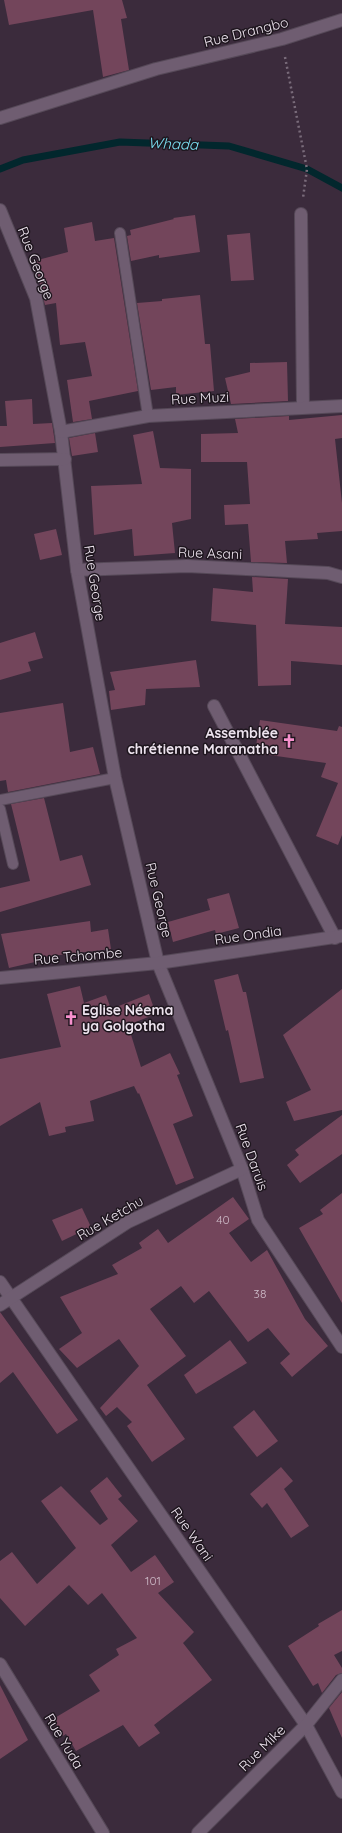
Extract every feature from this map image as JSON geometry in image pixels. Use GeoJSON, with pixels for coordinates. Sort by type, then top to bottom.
{"type":"FeatureCollection","features":[{"type":"Feature","properties":{"kind":"street","name":"Rue Drangbo"},"geometry":{"type":"LineString","coordinates":[[0,118],[156,69],[282,39],[342,20]]}},
{"type":"Feature","properties":{"kind":"street","name":"Rue George"},"geometry":{"type":"LineString","coordinates":[[0,210],[36,298],[61,432],[77,570],[115,778],[158,964]]}},
{"type":"Feature","properties":{"kind":"street"},"geometry":{"type":"LineString","coordinates":[[301,214],[303,407]]}},
{"type":"Feature","properties":{"kind":"street","name":"Rue Muzi"},"geometry":{"type":"LineString","coordinates":[[61,432],[148,416],[342,406]]}},
{"type":"Feature","properties":{"kind":"street"},"geometry":{"type":"LineString","coordinates":[[0,460],[65,460]]}},
{"type":"Feature","properties":{"kind":"street","name":"Rue Asani"},"geometry":{"type":"LineString","coordinates":[[77,570],[187,566],[328,573],[342,577]]}},
{"type":"Feature","properties":{"kind":"street"},"geometry":{"type":"LineString","coordinates":[[214,706],[338,937]]}},
{"type":"Feature","properties":{"kind":"street","name":"Rue Ondia"},"geometry":{"type":"LineString","coordinates":[[158,964],[338,937]]}},
{"type":"Feature","properties":{"kind":"street","name":"Rue Tchombe"},"geometry":{"type":"LineString","coordinates":[[0,978],[158,964]]}},
{"type":"Feature","properties":{"kind":"street","name":"Rue Daruis"},"geometry":{"type":"LineString","coordinates":[[158,964],[242,1169],[258,1220],[342,1347]]}},
{"type":"Feature","properties":{"kind":"street","name":"Rue Ketchu"},"geometry":{"type":"LineString","coordinates":[[0,1305],[128,1222],[242,1169]]}},
{"type":"Feature","properties":{"kind":"street","name":"Rue Wani"},"geometry":{"type":"LineString","coordinates":[[0,1282],[306,1725],[342,1792]]}},
{"type":"Feature","properties":{"kind":"street","name":"Rue Yuda"},"geometry":{"type":"LineString","coordinates":[[0,1664],[103,1833]]}},
{"type":"Feature","properties":{"kind":"street","name":"Rue Mike"},"geometry":{"type":"LineString","coordinates":[[198,1833],[306,1725],[342,1680]]}},
{"type":"Feature","properties":{"kind":"lane"},"geometry":{"type":"LineString","coordinates":[[120,233],[148,416]]}},
{"type":"Feature","properties":{"kind":"lane"},"geometry":{"type":"LineString","coordinates":[[0,800],[115,778]]}},
{"type":"Feature","properties":{"kind":"lane"},"geometry":{"type":"LineString","coordinates":[[0,809],[13,864]]}},
{"type":"Feature","properties":{"kind":"path"},"geometry":{"type":"LineString","coordinates":[[282,39],[307,169],[301,214]]}},
{"type":"Feature","properties":{"kind":"building"},"geometry":{"type":"Polygon","coordinates":[[[4,0],[122,0],[127,18],[121,19],[129,70],[103,77],[93,10],[9,25],[4,0]]]}},
{"type":"Feature","properties":{"kind":"building"},"geometry":{"type":"Polygon","coordinates":[[[195,215],[200,252],[159,258],[159,255],[131,261],[127,236],[131,235],[130,230],[174,219],[173,218],[195,215]]]}},
{"type":"Feature","properties":{"kind":"building"},"geometry":{"type":"Polygon","coordinates":[[[92,222],[95,241],[114,238],[138,391],[89,401],[92,419],[73,422],[67,380],[92,376],[85,342],[60,345],[56,303],[45,305],[34,261],[68,252],[64,228],[92,222]]]}},
{"type":"Feature","properties":{"kind":"building"},"geometry":{"type":"Polygon","coordinates":[[[250,233],[254,280],[231,281],[227,235],[250,233]]]}},
{"type":"Feature","properties":{"kind":"building"},"geometry":{"type":"Polygon","coordinates":[[[200,295],[205,344],[210,344],[214,391],[176,395],[176,387],[151,390],[137,303],[200,295]]]}},
{"type":"Feature","properties":{"kind":"building"},"geometry":{"type":"Polygon","coordinates":[[[287,362],[288,401],[231,404],[225,378],[250,372],[250,363],[287,362]]]}},
{"type":"Feature","properties":{"kind":"building"},"geometry":{"type":"Polygon","coordinates":[[[32,399],[33,424],[52,423],[55,443],[0,447],[0,426],[7,426],[5,401],[32,399]]]}},
{"type":"Feature","properties":{"kind":"building"},"geometry":{"type":"Polygon","coordinates":[[[342,415],[342,438],[335,439],[342,503],[342,531],[317,533],[318,539],[285,541],[287,563],[251,562],[248,524],[225,525],[224,505],[250,504],[247,462],[201,462],[201,434],[238,433],[235,419],[289,416],[289,420],[342,415]]]}},
{"type":"Feature","properties":{"kind":"building"},"geometry":{"type":"Polygon","coordinates":[[[153,431],[160,468],[191,469],[191,519],[172,523],[175,553],[134,556],[132,529],[94,535],[91,486],[142,484],[133,435],[153,431]]]}},
{"type":"Feature","properties":{"kind":"building"},"geometry":{"type":"Polygon","coordinates":[[[95,433],[98,452],[72,456],[69,438],[95,433]]]}},
{"type":"Feature","properties":{"kind":"building"},"geometry":{"type":"Polygon","coordinates":[[[56,529],[62,555],[40,560],[34,534],[56,529]]]}},
{"type":"Feature","properties":{"kind":"building"},"geometry":{"type":"Polygon","coordinates":[[[252,577],[288,579],[285,624],[342,627],[342,665],[291,661],[291,685],[258,686],[256,625],[211,621],[213,588],[253,592],[252,577]]]}},
{"type":"Feature","properties":{"kind":"building"},"geometry":{"type":"Polygon","coordinates":[[[35,632],[43,658],[28,662],[31,671],[0,680],[0,643],[35,632]]]}},
{"type":"Feature","properties":{"kind":"building"},"geometry":{"type":"Polygon","coordinates":[[[196,660],[200,687],[146,689],[145,705],[111,710],[109,691],[115,690],[110,672],[196,660]]]}},
{"type":"Feature","properties":{"kind":"building"},"geometry":{"type":"Polygon","coordinates":[[[63,703],[70,752],[93,747],[100,774],[8,792],[6,780],[0,781],[0,713],[63,703]]]}},
{"type":"Feature","properties":{"kind":"building"},"geometry":{"type":"Polygon","coordinates":[[[260,720],[337,731],[339,726],[342,727],[342,835],[338,845],[316,836],[338,783],[321,777],[326,763],[255,753],[260,720]]]}},
{"type":"Feature","properties":{"kind":"building"},"geometry":{"type":"Polygon","coordinates":[[[44,798],[60,861],[82,855],[91,885],[0,912],[0,888],[30,881],[11,804],[44,798]]]}},
{"type":"Feature","properties":{"kind":"building"},"geometry":{"type":"Polygon","coordinates":[[[229,893],[239,928],[216,934],[215,930],[173,942],[168,922],[210,910],[207,899],[229,893]]]}},
{"type":"Feature","properties":{"kind":"building"},"geometry":{"type":"Polygon","coordinates":[[[90,921],[91,932],[108,929],[111,949],[34,958],[35,962],[9,968],[1,934],[90,921]]]}},
{"type":"Feature","properties":{"kind":"building"},"geometry":{"type":"Polygon","coordinates":[[[238,974],[243,992],[246,992],[264,1078],[240,1083],[228,1030],[226,1031],[214,980],[238,974]]]}},
{"type":"Feature","properties":{"kind":"building"},"geometry":{"type":"Polygon","coordinates":[[[80,986],[84,1003],[106,995],[111,1009],[149,994],[156,1014],[128,1025],[141,1067],[170,1053],[180,1074],[177,1075],[193,1116],[173,1124],[194,1178],[176,1185],[139,1093],[138,1094],[134,1086],[90,1101],[94,1121],[65,1127],[66,1132],[49,1136],[40,1102],[0,1126],[0,1059],[61,1047],[47,994],[80,986]]]}},
{"type":"Feature","properties":{"kind":"building"},"geometry":{"type":"Polygon","coordinates":[[[342,989],[342,1110],[294,1121],[286,1102],[311,1090],[283,1035],[342,989]]]}},
{"type":"Feature","properties":{"kind":"building"},"geometry":{"type":"Polygon","coordinates":[[[342,1115],[342,1154],[300,1183],[287,1165],[299,1155],[295,1150],[342,1115]]]}},
{"type":"Feature","properties":{"kind":"building"},"geometry":{"type":"Polygon","coordinates":[[[342,1193],[342,1303],[299,1228],[323,1214],[320,1210],[342,1193]]]}},
{"type":"Feature","properties":{"kind":"building"},"geometry":{"type":"Polygon","coordinates":[[[233,1197],[249,1219],[229,1233],[251,1262],[267,1250],[305,1319],[328,1346],[292,1377],[280,1363],[290,1354],[268,1328],[248,1342],[209,1291],[194,1303],[181,1286],[150,1309],[186,1356],[147,1385],[185,1439],[152,1462],[127,1426],[132,1422],[117,1407],[106,1416],[100,1408],[139,1366],[119,1339],[77,1368],[59,1349],[82,1333],[60,1297],[118,1274],[112,1265],[142,1248],[139,1243],[158,1229],[168,1243],[233,1197]]]}},
{"type":"Feature","properties":{"kind":"building"},"geometry":{"type":"Polygon","coordinates":[[[82,1208],[91,1227],[62,1241],[52,1220],[82,1208]]]}},
{"type":"Feature","properties":{"kind":"building"},"geometry":{"type":"Polygon","coordinates":[[[0,1312],[78,1420],[57,1434],[13,1372],[0,1383],[0,1312]]]}},
{"type":"Feature","properties":{"kind":"building"},"geometry":{"type":"Polygon","coordinates":[[[230,1340],[247,1363],[196,1394],[184,1375],[230,1340]]]}},
{"type":"Feature","properties":{"kind":"building"},"geometry":{"type":"Polygon","coordinates":[[[254,1410],[278,1441],[257,1457],[233,1427],[254,1410]]]}},
{"type":"Feature","properties":{"kind":"building"},"geometry":{"type":"Polygon","coordinates":[[[281,1467],[293,1481],[284,1489],[309,1526],[291,1538],[267,1503],[262,1508],[250,1494],[281,1467]]]}},
{"type":"Feature","properties":{"kind":"building"},"geometry":{"type":"Polygon","coordinates":[[[107,1477],[122,1496],[118,1499],[138,1521],[111,1545],[131,1572],[155,1555],[174,1582],[158,1593],[194,1632],[183,1643],[212,1680],[154,1725],[160,1733],[139,1747],[123,1725],[76,1751],[66,1734],[63,1736],[53,1719],[100,1691],[89,1675],[119,1655],[116,1649],[137,1638],[102,1593],[88,1605],[69,1585],[25,1626],[0,1598],[0,1561],[12,1552],[37,1584],[76,1548],[41,1501],[61,1486],[100,1525],[108,1519],[90,1491],[107,1477]]]}},
{"type":"Feature","properties":{"kind":"building"},"geometry":{"type":"Polygon","coordinates":[[[342,1610],[342,1651],[334,1655],[342,1668],[342,1673],[336,1675],[322,1693],[318,1683],[313,1686],[288,1646],[319,1626],[318,1624],[342,1610]]]}},
{"type":"Feature","properties":{"kind":"building"},"geometry":{"type":"Polygon","coordinates":[[[0,1685],[28,1740],[0,1759],[0,1685]]]}},
{"type":"Feature","properties":{"kind":"building"},"geometry":{"type":"Polygon","coordinates":[[[342,1692],[342,1738],[329,1708],[342,1692]]]}},
{"type":"Feature","properties":{"kind":"waterway","name":"Whada"},"geometry":{"type":"LineString","coordinates":[[0,169],[23,160],[120,142],[229,146],[307,169],[342,188]]}},
{"type":"Feature","properties":{"kind":"place","name":"Assemblée chrétienne Maranatha"},"geometry":{"type":"Point","coordinates":[289,741]}},
{"type":"Feature","properties":{"kind":"place","name":"Eglise Néema ya Golgotha"},"geometry":{"type":"Point","coordinates":[71,1018]}}]}
